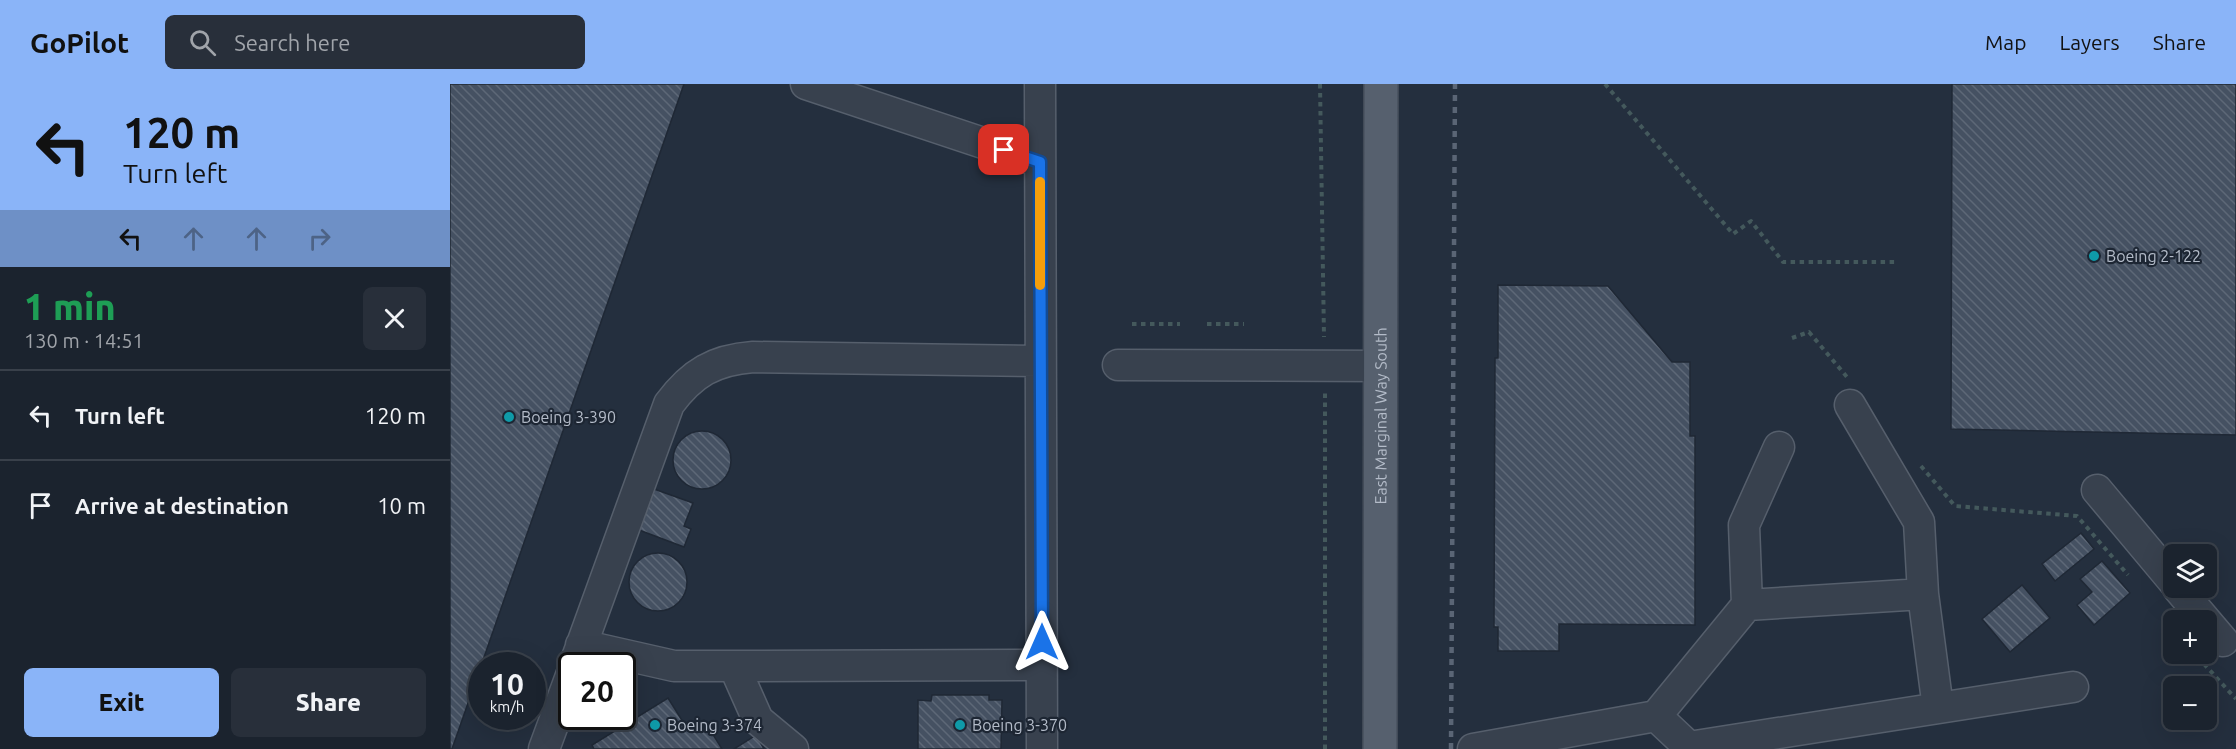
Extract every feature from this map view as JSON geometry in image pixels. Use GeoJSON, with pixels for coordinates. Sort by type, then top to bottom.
{"type":"FeatureCollection","features":[{"type":"Feature","properties":{"kind":"main road","name":"East Marginal Way South"},"geometry":{"type":"LineString","coordinates":[[1380,749],[1381,84]]}},
{"type":"Feature","properties":{"kind":"lane"},"geometry":{"type":"LineString","coordinates":[[806,84],[1040,162]]}},
{"type":"Feature","properties":{"kind":"lane"},"geometry":{"type":"LineString","coordinates":[[1040,84],[1042,749]]}},
{"type":"Feature","properties":{"kind":"lane"},"geometry":{"type":"LineString","coordinates":[[579,652],[669,404],[685,382],[700,372],[726,360],[753,357],[1040,361]]}},
{"type":"Feature","properties":{"kind":"lane"},"geometry":{"type":"LineString","coordinates":[[1118,365],[1381,366]]}},
{"type":"Feature","properties":{"kind":"lane"},"geometry":{"type":"LineString","coordinates":[[1849,392],[1918,522],[1923,594],[1938,708]]}},
{"type":"Feature","properties":{"kind":"lane"},"geometry":{"type":"LineString","coordinates":[[1473,749],[1656,716],[1747,605],[1744,525],[1779,447]]}},
{"type":"Feature","properties":{"kind":"lane"},"geometry":{"type":"LineString","coordinates":[[2097,490],[2163,569]]}},
{"type":"Feature","properties":{"kind":"lane"},"geometry":{"type":"LineString","coordinates":[[1747,605],[1923,594]]}},
{"type":"Feature","properties":{"kind":"lane"},"geometry":{"type":"LineString","coordinates":[[2186,598],[2197,610]]}},
{"type":"Feature","properties":{"kind":"lane"},"geometry":{"type":"LineString","coordinates":[[636,662],[674,666],[1042,665]]}},
{"type":"Feature","properties":{"kind":"lane"},"geometry":{"type":"LineString","coordinates":[[734,666],[758,720],[793,749]]}},
{"type":"Feature","properties":{"kind":"lane"},"geometry":{"type":"LineString","coordinates":[[1656,716],[1689,748],[2073,687]]}},
{"type":"Feature","properties":{"kind":"lane"},"geometry":{"type":"LineString","coordinates":[[544,749],[558,712]]}},
{"type":"Feature","properties":{"kind":"path"},"geometry":{"type":"LineString","coordinates":[[1320,84],[1323,323]]}},
{"type":"Feature","properties":{"kind":"path"},"geometry":{"type":"LineString","coordinates":[[1605,84],[1733,234],[1751,221],[1783,262],[1896,262]]}},
{"type":"Feature","properties":{"kind":"path"},"geometry":{"type":"LineString","coordinates":[[1132,324],[1180,324]]}},
{"type":"Feature","properties":{"kind":"path"},"geometry":{"type":"LineString","coordinates":[[1207,324],[1244,324]]}},
{"type":"Feature","properties":{"kind":"path"},"geometry":{"type":"LineString","coordinates":[[1792,338],[1809,332],[1849,392]]}},
{"type":"Feature","properties":{"kind":"path"},"geometry":{"type":"LineString","coordinates":[[1325,400],[1325,749]]}},
{"type":"Feature","properties":{"kind":"path"},"geometry":{"type":"LineString","coordinates":[[1917,460],[1955,506],[2077,516],[2129,576]]}},
{"type":"Feature","properties":{"kind":"path"},"geometry":{"type":"LineString","coordinates":[[2204,664],[2236,699]]}},
{"type":"Feature","properties":{"kind":"building","name":"Boeing 3-390"},"geometry":{"type":"Polygon","coordinates":[[[450,84],[684,84],[486,652],[468,652],[468,703],[452,749],[450,749],[450,84]]]}},
{"type":"Feature","properties":{"kind":"building","name":"Boeing 2-122"},"geometry":{"type":"Polygon","coordinates":[[[1952,84],[2236,84],[2236,435],[1951,429],[1952,84]]]}},
{"type":"Feature","properties":{"kind":"building"},"geometry":{"type":"Polygon","coordinates":[[[1498,285],[1608,286],[1672,362],[1690,362],[1690,436],[1695,436],[1695,625],[1559,624],[1559,651],[1498,651],[1498,627],[1494,627],[1495,358],[1498,358],[1498,285]]]}},
{"type":"Feature","properties":{"kind":"building"},"geometry":{"type":"Polygon","coordinates":[[[696,431],[708,431],[723,439],[731,454],[731,466],[723,481],[708,489],[696,489],[681,481],[673,466],[673,454],[681,439],[696,431]]]}},
{"type":"Feature","properties":{"kind":"building"},"geometry":{"type":"Polygon","coordinates":[[[654,489],[693,503],[684,526],[691,529],[684,547],[639,530],[654,489]]]}},
{"type":"Feature","properties":{"kind":"building"},"geometry":{"type":"Polygon","coordinates":[[[2081,533],[2094,549],[2055,581],[2042,564],[2081,533]]]}},
{"type":"Feature","properties":{"kind":"building"},"geometry":{"type":"Polygon","coordinates":[[[652,553],[664,553],[679,561],[687,576],[687,588],[679,603],[664,611],[652,611],[637,603],[629,588],[629,576],[637,561],[652,553]]]}},
{"type":"Feature","properties":{"kind":"building"},"geometry":{"type":"Polygon","coordinates":[[[2102,561],[2130,593],[2094,625],[2077,605],[2092,592],[2080,579],[2102,561]]]}},
{"type":"Feature","properties":{"kind":"building"},"geometry":{"type":"Polygon","coordinates":[[[2022,585],[2050,618],[2010,652],[1982,619],[2022,585]]]}},
{"type":"Feature","properties":{"kind":"building","name":"Boeing 3-370"},"geometry":{"type":"Polygon","coordinates":[[[932,695],[989,695],[989,700],[1002,700],[1001,749],[918,749],[918,700],[931,701],[932,695]]]}},
{"type":"Feature","properties":{"kind":"building","name":"Boeing 3-374"},"geometry":{"type":"Polygon","coordinates":[[[668,698],[688,730],[704,720],[722,749],[594,749],[592,745],[616,730],[636,730],[636,718],[668,698]]]}},
{"type":"Feature","properties":{"kind":"building"},"geometry":{"type":"Polygon","coordinates":[[[756,735],[764,749],[734,749],[756,735]]]}},
{"type":"Feature","properties":{"kind":"railway"},"geometry":{"type":"LineString","coordinates":[[1451,749],[1455,84]]}},
{"type":"Feature","properties":{"kind":"slow traffic"},"geometry":{"type":"LineString","coordinates":[[1040,182],[1040,285]]}},
{"type":"Feature","properties":{"kind":"place","name":"Boeing 2-122"},"geometry":{"type":"Point","coordinates":[2094,256]}},
{"type":"Feature","properties":{"kind":"place","name":"Boeing 3-390"},"geometry":{"type":"Point","coordinates":[509,417]}},
{"type":"Feature","properties":{"kind":"place","name":"Boeing 3-374"},"geometry":{"type":"Point","coordinates":[655,725]}},
{"type":"Feature","properties":{"kind":"place","name":"Boeing 3-370"},"geometry":{"type":"Point","coordinates":[960,725]}},
{"type":"Feature","properties":{"kind":"route"},"geometry":{"type":"LineString","coordinates":[[1004,150],[1040,162],[1042,642]]}}]}
